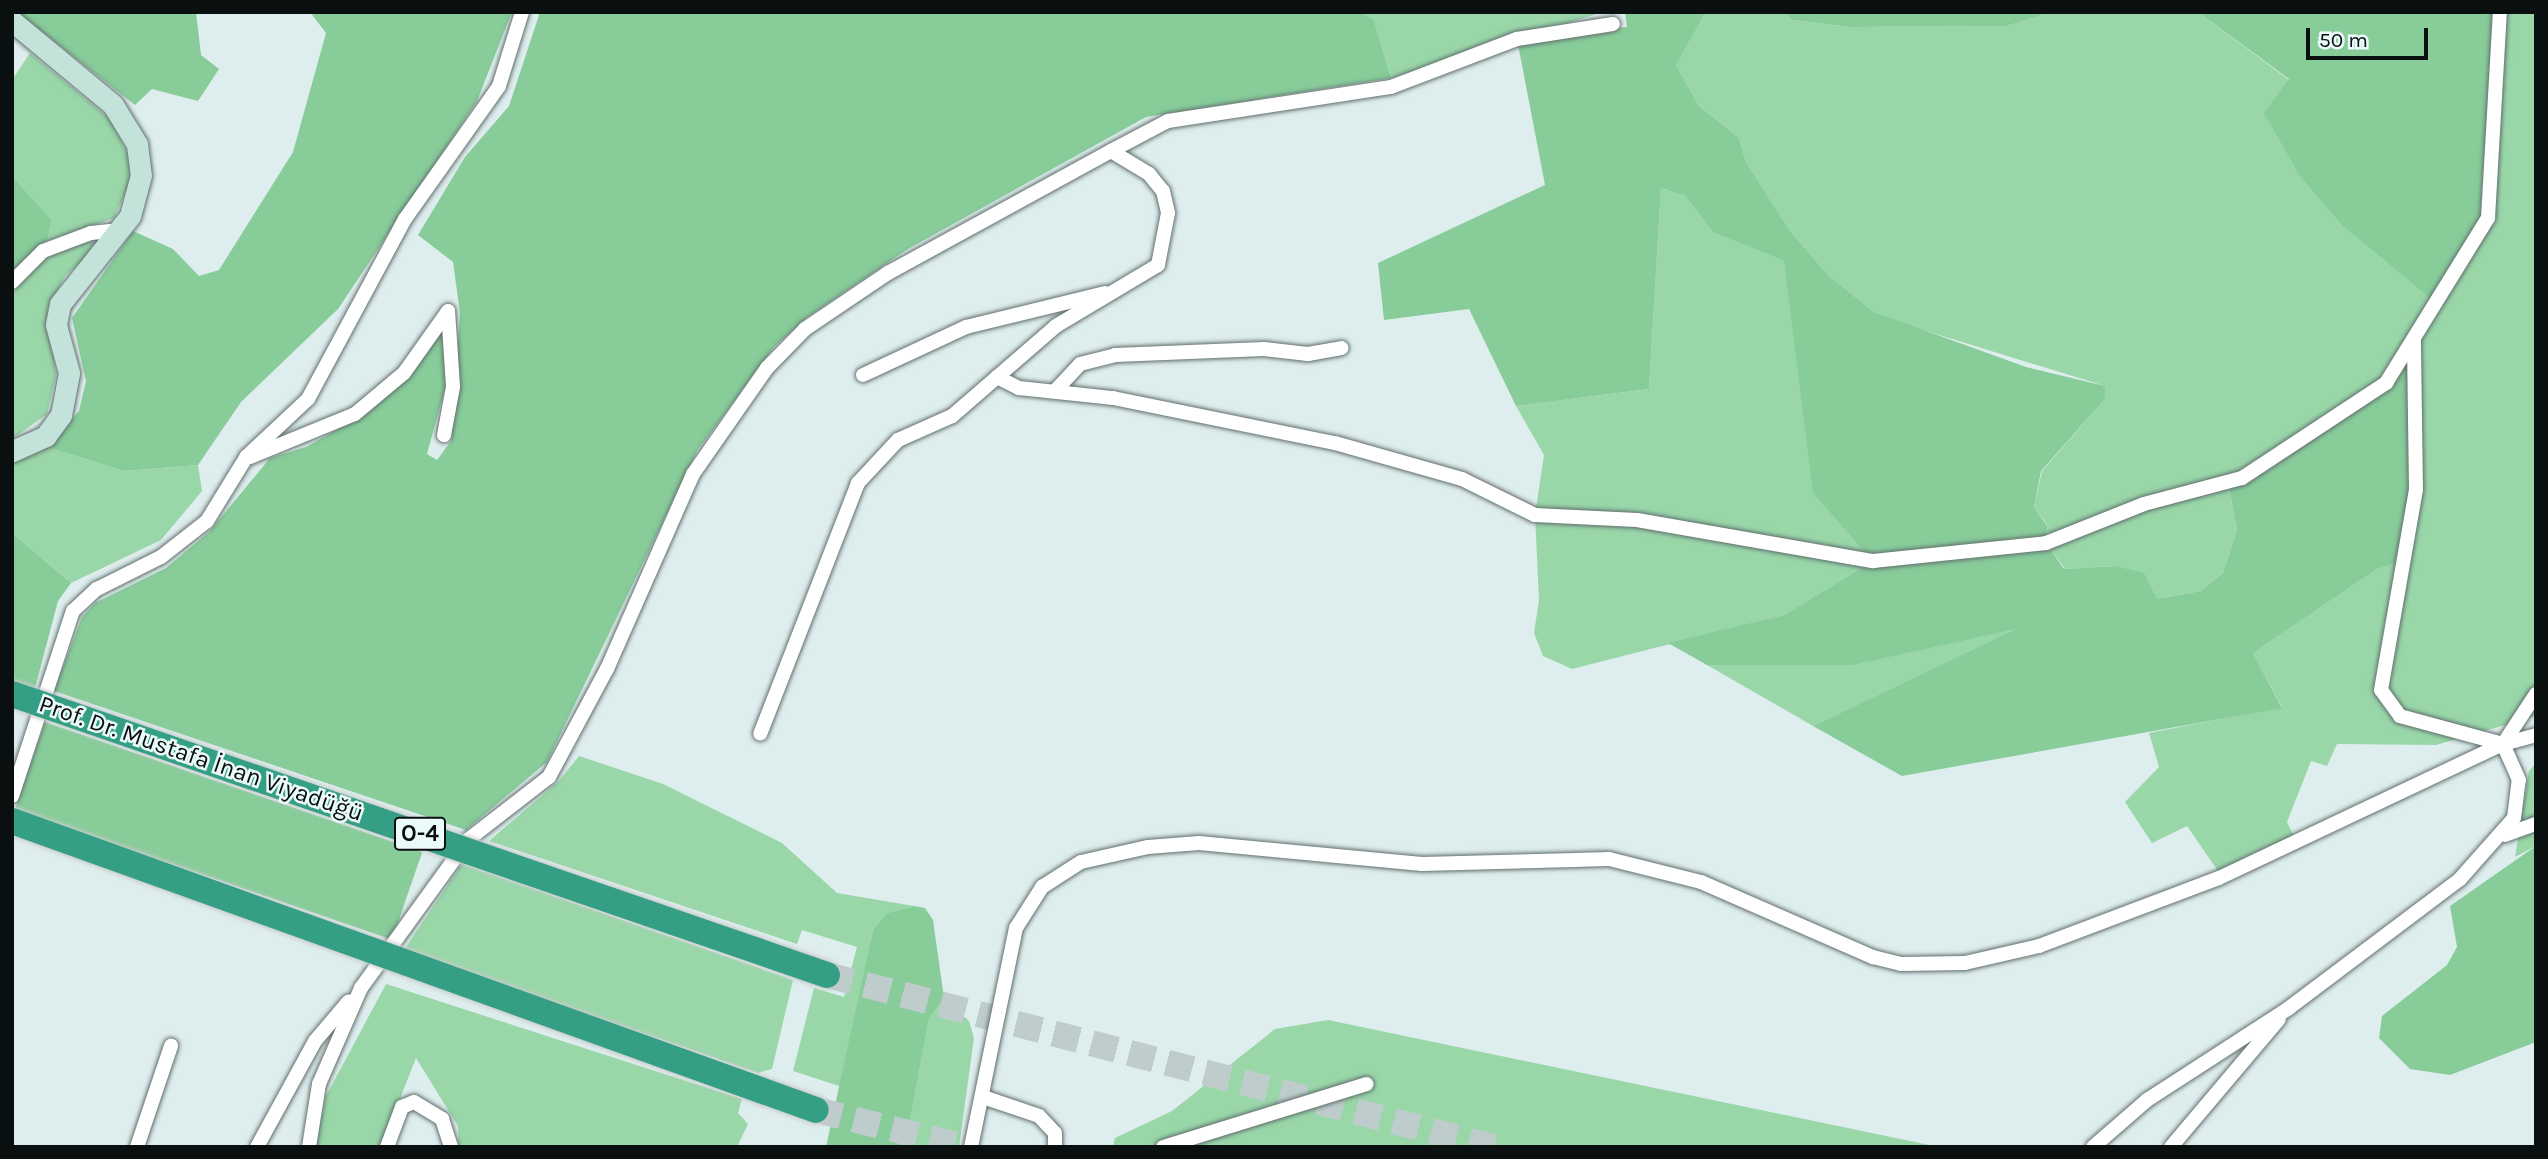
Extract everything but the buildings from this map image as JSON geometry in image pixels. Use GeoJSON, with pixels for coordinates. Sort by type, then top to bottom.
{"type":"FeatureCollection","features":[{"type":"Feature","properties":{"kind":"highway","name":"Prof. Dr. Mustafa İnan Viyadüğü"},"geometry":{"type":"LineString","coordinates":[[12,694],[827,975]]}},
{"type":"Feature","properties":{"kind":"highway"},"geometry":{"type":"LineString","coordinates":[[12,821],[816,1110]]}},
{"type":"Feature","properties":{"kind":"street"},"geometry":{"type":"LineString","coordinates":[[12,796],[73,611],[97,589],[160,557],[207,521],[245,458],[297,413],[334,360],[405,219],[499,86],[522,12]]}},
{"type":"Feature","properties":{"kind":"street"},"geometry":{"type":"LineString","coordinates":[[997,377],[1019,388],[1055,391],[1335,443],[1462,480],[1535,515],[1637,520],[1844,558],[1891,561],[2046,543],[2144,504],[2242,478],[2375,396],[2488,218],[2500,12]]}},
{"type":"Feature","properties":{"kind":"street"},"geometry":{"type":"LineString","coordinates":[[12,21],[90,84],[130,128],[141,175],[120,230],[60,304],[56,325],[69,373],[61,415],[46,436],[12,451]]}},
{"type":"Feature","properties":{"kind":"street"},"geometry":{"type":"LineString","coordinates":[[257,1147],[315,1041],[361,988],[469,839],[553,770],[607,669],[693,474],[768,368],[805,329],[888,273],[1168,121],[1391,87],[1517,39],[1613,24]]}},
{"type":"Feature","properties":{"kind":"street"},"geometry":{"type":"LineString","coordinates":[[760,734],[858,483],[891,445],[952,416],[1056,327],[1158,265],[1168,213],[1163,191],[1149,174],[1111,151]]}},
{"type":"Feature","properties":{"kind":"street"},"geometry":{"type":"LineString","coordinates":[[12,282],[43,251],[91,233],[120,230]]}},
{"type":"Feature","properties":{"kind":"street"},"geometry":{"type":"LineString","coordinates":[[863,376],[967,327],[1116,291]]}},
{"type":"Feature","properties":{"kind":"street"},"geometry":{"type":"LineString","coordinates":[[245,458],[355,414],[404,373],[448,311],[453,387],[444,435]]}},
{"type":"Feature","properties":{"kind":"street"},"geometry":{"type":"LineString","coordinates":[[2414,338],[2416,490],[2381,690],[2400,716],[2503,744]]}},
{"type":"Feature","properties":{"kind":"street"},"geometry":{"type":"LineString","coordinates":[[1055,391],[1080,364],[1103,357],[1341,348]]}},
{"type":"Feature","properties":{"kind":"street"},"geometry":{"type":"LineString","coordinates":[[2503,744],[2536,694]]}},
{"type":"Feature","properties":{"kind":"street"},"geometry":{"type":"LineString","coordinates":[[971,1147],[1011,946],[1029,904],[1061,872],[1125,851],[1199,844],[1422,864],[1609,859],[1701,883],[1873,957],[1900,964],[1965,963],[2039,946],[2219,878],[2503,744],[2536,735]]}},
{"type":"Feature","properties":{"kind":"street"},"geometry":{"type":"LineString","coordinates":[[2503,744],[2519,780],[2505,835]]}},
{"type":"Feature","properties":{"kind":"street"},"geometry":{"type":"LineString","coordinates":[[2093,1147],[2147,1100],[2289,1008],[2460,879],[2505,835],[2536,824]]}},
{"type":"Feature","properties":{"kind":"street"},"geometry":{"type":"LineString","coordinates":[[309,1147],[319,1084],[361,988]]}},
{"type":"Feature","properties":{"kind":"street"},"geometry":{"type":"LineString","coordinates":[[2171,1147],[2289,1008]]}},
{"type":"Feature","properties":{"kind":"street"},"geometry":{"type":"LineString","coordinates":[[137,1147],[171,1046]]}},
{"type":"Feature","properties":{"kind":"street"},"geometry":{"type":"LineString","coordinates":[[1163,1147],[1366,1084]]}},
{"type":"Feature","properties":{"kind":"street"},"geometry":{"type":"LineString","coordinates":[[983,1097],[1039,1116],[1055,1133],[1055,1147]]}},
{"type":"Feature","properties":{"kind":"street"},"geometry":{"type":"LineString","coordinates":[[387,1147],[402,1107],[414,1102],[442,1119],[452,1147]]}},
{"type":"Feature","properties":{"kind":"green space"},"geometry":{"type":"Polygon","coordinates":[[[17,12],[196,12],[201,55],[219,69],[198,101],[152,89],[135,105],[17,12]]]}},
{"type":"Feature","properties":{"kind":"green space"},"geometry":{"type":"Polygon","coordinates":[[[310,12],[512,12],[477,101],[338,309],[241,402],[198,465],[124,471],[47,447],[79,411],[86,381],[72,318],[133,231],[173,249],[199,276],[219,270],[293,152],[326,33],[310,12]]]}},
{"type":"Feature","properties":{"kind":"green space"},"geometry":{"type":"Polygon","coordinates":[[[540,12],[1361,12],[1374,20],[1391,78],[1146,117],[908,249],[806,318],[774,347],[697,451],[547,762],[466,830],[54,691],[82,617],[95,603],[166,568],[209,532],[270,458],[306,447],[370,411],[415,369],[445,323],[448,378],[427,454],[437,460],[451,441],[460,313],[453,262],[418,235],[465,157],[509,106],[540,12]]]}},
{"type":"Feature","properties":{"kind":"green space"},"geometry":{"type":"Polygon","coordinates":[[[1361,12],[1603,12],[1391,78],[1374,20],[1361,12]]]}},
{"type":"Feature","properties":{"kind":"green space"},"geometry":{"type":"Polygon","coordinates":[[[1625,12],[1706,12],[1676,65],[1699,106],[1739,138],[1746,162],[1790,231],[1829,276],[1874,312],[2026,367],[2105,386],[2105,399],[2041,471],[2034,507],[2047,526],[2046,543],[2064,569],[2115,566],[2144,573],[2157,599],[2201,591],[2223,573],[2237,530],[2228,483],[2361,406],[2414,338],[2407,559],[2377,569],[2253,653],[2282,708],[1902,776],[1813,726],[2015,629],[1854,665],[1707,665],[1668,643],[1784,615],[1873,561],[1813,493],[1784,261],[1714,233],[1685,196],[1661,188],[1649,389],[1516,406],[1469,309],[1384,320],[1378,263],[1545,185],[1517,39],[1627,27],[1625,12]]]}},
{"type":"Feature","properties":{"kind":"green space"},"geometry":{"type":"Polygon","coordinates":[[[1706,12],[1784,12],[1792,20],[1850,27],[2007,26],[2052,12],[2198,12],[2289,80],[2500,12],[2536,12],[2536,716],[2436,745],[2337,744],[2327,766],[2311,761],[2287,822],[2294,836],[2218,871],[2187,826],[2152,843],[2125,802],[2159,767],[2149,733],[2282,707],[2253,653],[2377,569],[2407,558],[2398,367],[2228,483],[2237,530],[2223,573],[2201,591],[2157,599],[2115,566],[2065,569],[2046,543],[2047,525],[2034,507],[2042,471],[2105,399],[2105,386],[1907,325],[1874,312],[1829,276],[1790,231],[1746,162],[1739,138],[1699,106],[1676,65],[1706,12]]]}},
{"type":"Feature","properties":{"kind":"green space"},"geometry":{"type":"Polygon","coordinates":[[[1784,12],[2052,12],[2007,26],[1850,27],[1792,20],[1784,12]]]}},
{"type":"Feature","properties":{"kind":"green space"},"geometry":{"type":"Polygon","coordinates":[[[2198,12],[2500,12],[2492,199],[2435,302],[2342,225],[2300,176],[2264,113],[2289,79],[2198,12]]]}},
{"type":"Feature","properties":{"kind":"green space"},"geometry":{"type":"Polygon","coordinates":[[[30,53],[110,119],[129,156],[132,178],[114,218],[47,241],[52,220],[12,176],[12,80],[30,53]]]}},
{"type":"Feature","properties":{"kind":"green space"},"geometry":{"type":"Polygon","coordinates":[[[12,176],[52,220],[47,241],[12,271],[12,176]]]}},
{"type":"Feature","properties":{"kind":"green space"},"geometry":{"type":"Polygon","coordinates":[[[1661,188],[1685,196],[1714,233],[1784,261],[1794,315],[1873,561],[1784,615],[1572,669],[1543,656],[1534,633],[1539,600],[1535,515],[1544,455],[1516,406],[1649,389],[1661,188]]]}},
{"type":"Feature","properties":{"kind":"green space"},"geometry":{"type":"Polygon","coordinates":[[[84,242],[98,242],[97,248],[65,276],[48,308],[56,375],[47,414],[12,439],[12,294],[37,261],[84,242]]]}},
{"type":"Feature","properties":{"kind":"green space"},"geometry":{"type":"Polygon","coordinates":[[[47,447],[124,471],[198,465],[202,491],[161,540],[71,583],[12,533],[12,461],[47,447]]]}},
{"type":"Feature","properties":{"kind":"green space"},"geometry":{"type":"Polygon","coordinates":[[[12,533],[71,583],[58,601],[35,688],[12,680],[12,533]]]}},
{"type":"Feature","properties":{"kind":"green space"},"geometry":{"type":"Polygon","coordinates":[[[2019,627],[1813,726],[1707,665],[1854,665],[2019,627]]]}},
{"type":"Feature","properties":{"kind":"green space"},"geometry":{"type":"Polygon","coordinates":[[[45,722],[422,852],[392,940],[15,810],[45,722]]]}},
{"type":"Feature","properties":{"kind":"green space"},"geometry":{"type":"Polygon","coordinates":[[[579,756],[663,784],[782,843],[837,893],[914,906],[887,913],[873,930],[842,1087],[793,1071],[814,988],[844,997],[857,947],[802,930],[797,944],[489,841],[558,782],[579,756]]]}},
{"type":"Feature","properties":{"kind":"green space"},"geometry":{"type":"Polygon","coordinates":[[[2536,763],[2536,846],[2515,857],[2529,771],[2536,763]]]}},
{"type":"Feature","properties":{"kind":"green space"},"geometry":{"type":"Polygon","coordinates":[[[2536,846],[2536,1042],[2450,1075],[2410,1069],[2379,1038],[2382,1016],[2447,965],[2457,947],[2450,906],[2536,846]]]}},
{"type":"Feature","properties":{"kind":"green space"},"geometry":{"type":"Polygon","coordinates":[[[462,864],[793,980],[772,1069],[758,1073],[404,950],[462,864]]]}},
{"type":"Feature","properties":{"kind":"green space"},"geometry":{"type":"Polygon","coordinates":[[[914,906],[925,908],[933,920],[944,998],[929,1019],[905,1147],[826,1147],[873,930],[887,913],[914,906]]]}},
{"type":"Feature","properties":{"kind":"green space"},"geometry":{"type":"Polygon","coordinates":[[[386,984],[742,1099],[738,1113],[748,1124],[737,1147],[459,1147],[458,1126],[416,1058],[381,1147],[315,1147],[326,1096],[386,984]]]}},
{"type":"Feature","properties":{"kind":"green space"},"geometry":{"type":"Polygon","coordinates":[[[944,998],[969,1021],[974,1038],[959,1147],[905,1147],[929,1019],[944,998]]]}},
{"type":"Feature","properties":{"kind":"green space"},"geometry":{"type":"Polygon","coordinates":[[[1328,1020],[1939,1147],[1113,1147],[1115,1138],[1172,1111],[1275,1029],[1328,1020]]]}},
{"type":"Feature","properties":{"kind":"tunnel"},"geometry":{"type":"LineString","coordinates":[[827,975],[1494,1147]]}},
{"type":"Feature","properties":{"kind":"tunnel"},"geometry":{"type":"LineString","coordinates":[[816,1110],[965,1147]]}}]}
